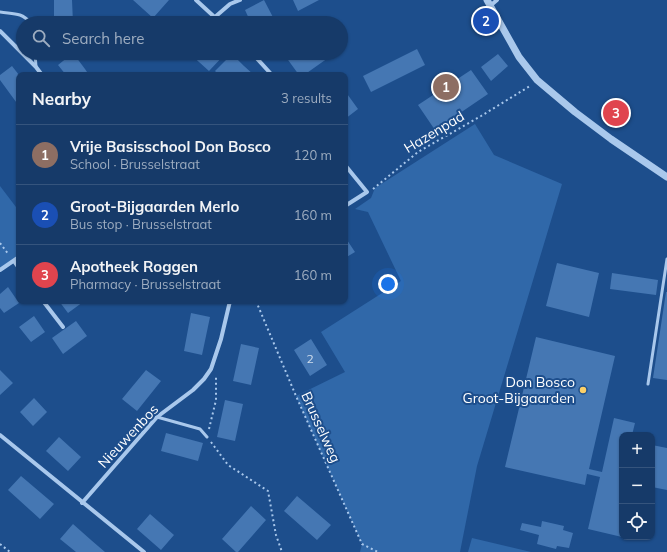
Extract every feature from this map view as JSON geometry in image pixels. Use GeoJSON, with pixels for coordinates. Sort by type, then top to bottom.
{"type":"FeatureCollection","features":[{"type":"Feature","properties":{"kind":"street"},"geometry":{"type":"LineString","coordinates":[[196,0],[214,16]]}},
{"type":"Feature","properties":{"kind":"street"},"geometry":{"type":"LineString","coordinates":[[216,16],[230,4],[240,0]]}},
{"type":"Feature","properties":{"kind":"street"},"geometry":{"type":"LineString","coordinates":[[497,0],[489,3],[519,57],[537,80],[611,139],[667,177]]}},
{"type":"Feature","properties":{"kind":"street"},"geometry":{"type":"LineString","coordinates":[[0,31],[16,47]]}},
{"type":"Feature","properties":{"kind":"street"},"geometry":{"type":"LineString","coordinates":[[29,60],[40,72]]}},
{"type":"Feature","properties":{"kind":"street"},"geometry":{"type":"LineString","coordinates":[[258,60],[269,72]]}},
{"type":"Feature","properties":{"kind":"street"},"geometry":{"type":"LineString","coordinates":[[348,169],[367,192],[348,204]]}},
{"type":"Feature","properties":{"kind":"street"},"geometry":{"type":"LineString","coordinates":[[0,270],[14,261],[16,264]]}},
{"type":"Feature","properties":{"kind":"street"},"geometry":{"type":"LineString","coordinates":[[46,304],[63,327]]}},
{"type":"Feature","properties":{"kind":"street","name":"Nieuwenbos"},"geometry":{"type":"LineString","coordinates":[[82,503],[157,417],[193,390],[204,379],[211,369],[222,339],[229,304]]}},
{"type":"Feature","properties":{"kind":"street"},"geometry":{"type":"LineString","coordinates":[[0,435],[144,552]]}},
{"type":"Feature","properties":{"kind":"lane"},"geometry":{"type":"LineString","coordinates":[[0,12],[24,16]]}},
{"type":"Feature","properties":{"kind":"lane"},"geometry":{"type":"LineString","coordinates":[[36,60],[36,67]]}},
{"type":"Feature","properties":{"kind":"lane"},"geometry":{"type":"LineString","coordinates":[[648,384],[667,259]]}},
{"type":"Feature","properties":{"kind":"lane"},"geometry":{"type":"LineString","coordinates":[[157,417],[200,429],[207,437]]}},
{"type":"Feature","properties":{"kind":"path","name":"Hazenpad"},"geometry":{"type":"LineString","coordinates":[[367,192],[418,152],[521,92],[537,80]]}},
{"type":"Feature","properties":{"kind":"path"},"geometry":{"type":"LineString","coordinates":[[0,243],[14,261]]}},
{"type":"Feature","properties":{"kind":"path","name":"Brusselweg"},"geometry":{"type":"LineString","coordinates":[[257,304],[296,396],[362,544],[378,552]]}},
{"type":"Feature","properties":{"kind":"path"},"geometry":{"type":"LineString","coordinates":[[211,369],[216,375],[216,400],[207,437],[228,465],[268,491],[276,535],[282,552]]}},
{"type":"Feature","properties":{"kind":"path"},"geometry":{"type":"LineString","coordinates":[[0,544],[10,552]]}},
{"type":"Feature","properties":{"kind":"shaded area"},"geometry":{"type":"Polygon","coordinates":[[[475,124],[494,155],[562,184],[477,466],[460,552],[360,552],[362,544],[296,396],[345,372],[321,332],[401,281],[368,212],[355,209],[371,198],[375,188],[475,124]]]}},
{"type":"Feature","properties":{"kind":"shaded area"},"geometry":{"type":"Polygon","coordinates":[[[0,186],[16,207],[16,259],[0,270],[0,186]]]}},
{"type":"Feature","properties":{"kind":"shaded area"},"geometry":{"type":"Polygon","coordinates":[[[472,538],[531,552],[468,552],[472,538]]]}},
{"type":"Feature","properties":{"kind":"building"},"geometry":{"type":"Polygon","coordinates":[[[54,0],[72,0],[73,16],[54,16],[54,0]]]}},
{"type":"Feature","properties":{"kind":"building"},"geometry":{"type":"Polygon","coordinates":[[[133,0],[169,0],[155,16],[151,16],[133,0]]]}},
{"type":"Feature","properties":{"kind":"building"},"geometry":{"type":"Polygon","coordinates":[[[264,0],[272,16],[248,16],[245,10],[264,0]]]}},
{"type":"Feature","properties":{"kind":"building"},"geometry":{"type":"Polygon","coordinates":[[[293,0],[319,0],[298,11],[293,0]]]}},
{"type":"Feature","properties":{"kind":"building"},"geometry":{"type":"Polygon","coordinates":[[[417,49],[425,65],[371,92],[363,76],[417,49]]]}},
{"type":"Feature","properties":{"kind":"building"},"geometry":{"type":"Polygon","coordinates":[[[498,54],[508,66],[491,81],[481,67],[498,54]]]}},
{"type":"Feature","properties":{"kind":"building"},"geometry":{"type":"Polygon","coordinates":[[[64,60],[78,60],[87,72],[64,72],[58,65],[64,60]]]}},
{"type":"Feature","properties":{"kind":"building"},"geometry":{"type":"Polygon","coordinates":[[[197,60],[219,60],[209,71],[197,60]]]}},
{"type":"Feature","properties":{"kind":"building"},"geometry":{"type":"Polygon","coordinates":[[[226,60],[238,60],[251,72],[216,72],[215,71],[226,60]]]}},
{"type":"Feature","properties":{"kind":"building"},"geometry":{"type":"Polygon","coordinates":[[[288,60],[325,60],[308,72],[297,72],[288,60]]]}},
{"type":"Feature","properties":{"kind":"building"},"geometry":{"type":"Polygon","coordinates":[[[12,66],[17,72],[16,102],[0,80],[0,75],[12,66]]]}},
{"type":"Feature","properties":{"kind":"building"},"geometry":{"type":"Polygon","coordinates":[[[471,70],[488,94],[435,130],[418,105],[471,70]]]}},
{"type":"Feature","properties":{"kind":"building"},"geometry":{"type":"Polygon","coordinates":[[[348,95],[358,109],[348,117],[348,95]]]}},
{"type":"Feature","properties":{"kind":"building"},"geometry":{"type":"Polygon","coordinates":[[[348,242],[355,252],[348,256],[348,242]]]}},
{"type":"Feature","properties":{"kind":"building"},"geometry":{"type":"Polygon","coordinates":[[[557,263],[599,273],[589,317],[546,306],[557,263]]]}},
{"type":"Feature","properties":{"kind":"building"},"geometry":{"type":"Polygon","coordinates":[[[612,273],[658,280],[656,295],[610,289],[612,273]]]}},
{"type":"Feature","properties":{"kind":"building"},"geometry":{"type":"Polygon","coordinates":[[[8,287],[16,299],[16,304],[18,304],[4,313],[0,308],[0,294],[8,287]]]}},
{"type":"Feature","properties":{"kind":"building"},"geometry":{"type":"Polygon","coordinates":[[[667,292],[667,380],[653,378],[667,292]]]}},
{"type":"Feature","properties":{"kind":"building"},"geometry":{"type":"Polygon","coordinates":[[[61,304],[80,304],[68,313],[61,304]]]}},
{"type":"Feature","properties":{"kind":"building"},"geometry":{"type":"Polygon","coordinates":[[[191,313],[210,317],[202,355],[184,351],[191,313]]]}},
{"type":"Feature","properties":{"kind":"building"},"geometry":{"type":"Polygon","coordinates":[[[34,316],[45,332],[31,342],[19,327],[34,316]]]}},
{"type":"Feature","properties":{"kind":"building"},"geometry":{"type":"Polygon","coordinates":[[[76,321],[87,336],[63,354],[52,338],[76,321]]]}},
{"type":"Feature","properties":{"kind":"building"},"geometry":{"type":"Polygon","coordinates":[[[536,337],[615,356],[589,469],[602,472],[614,418],[635,423],[633,432],[619,432],[619,536],[588,529],[600,477],[587,474],[585,485],[505,467],[536,337]]]}},
{"type":"Feature","properties":{"kind":"building"},"geometry":{"type":"Polygon","coordinates":[[[311,339],[327,365],[310,376],[294,350],[311,339]]]}},
{"type":"Feature","properties":{"kind":"building"},"geometry":{"type":"Polygon","coordinates":[[[241,344],[259,348],[251,385],[233,381],[241,344]]]}},
{"type":"Feature","properties":{"kind":"building"},"geometry":{"type":"Polygon","coordinates":[[[0,370],[13,383],[0,395],[0,370]]]}},
{"type":"Feature","properties":{"kind":"building"},"geometry":{"type":"Polygon","coordinates":[[[146,370],[161,381],[137,411],[122,399],[146,370]]]}},
{"type":"Feature","properties":{"kind":"building"},"geometry":{"type":"Polygon","coordinates":[[[34,398],[47,412],[33,426],[20,412],[34,398]]]}},
{"type":"Feature","properties":{"kind":"building"},"geometry":{"type":"Polygon","coordinates":[[[225,400],[243,404],[235,441],[217,437],[225,400]]]}},
{"type":"Feature","properties":{"kind":"building"},"geometry":{"type":"Polygon","coordinates":[[[166,433],[203,443],[198,461],[161,451],[166,433]]]}},
{"type":"Feature","properties":{"kind":"building"},"geometry":{"type":"Polygon","coordinates":[[[59,437],[81,457],[68,471],[46,451],[59,437]]]}},
{"type":"Feature","properties":{"kind":"building"},"geometry":{"type":"Polygon","coordinates":[[[655,446],[667,448],[667,490],[655,488],[655,446]]]}},
{"type":"Feature","properties":{"kind":"building"},"geometry":{"type":"Polygon","coordinates":[[[21,476],[54,504],[40,519],[8,490],[21,476]]]}},
{"type":"Feature","properties":{"kind":"building"},"geometry":{"type":"Polygon","coordinates":[[[297,496],[331,525],[317,540],[284,511],[297,496]]]}},
{"type":"Feature","properties":{"kind":"building"},"geometry":{"type":"Polygon","coordinates":[[[251,506],[266,520],[238,552],[236,552],[222,539],[251,506]]]}},
{"type":"Feature","properties":{"kind":"building"},"geometry":{"type":"Polygon","coordinates":[[[150,514],[174,535],[161,550],[137,529],[150,514]]]}},
{"type":"Feature","properties":{"kind":"building"},"geometry":{"type":"Polygon","coordinates":[[[542,521],[564,526],[563,530],[573,533],[569,548],[557,546],[556,549],[537,544],[539,535],[520,530],[522,523],[541,527],[542,521]]]}},
{"type":"Feature","properties":{"kind":"building"},"geometry":{"type":"Polygon","coordinates":[[[73,524],[105,552],[76,552],[60,539],[73,524]]]}},
{"type":"Feature","properties":{"kind":"place","name":"Groot-Bijgaarden Merlo"},"geometry":{"type":"Point","coordinates":[486,21]}},
{"type":"Feature","properties":{"kind":"place","name":"Vrije Basisschool Don Bosco"},"geometry":{"type":"Point","coordinates":[446,87]}},
{"type":"Feature","properties":{"kind":"place","name":"Apotheek Roggen"},"geometry":{"type":"Point","coordinates":[616,113]}},
{"type":"Feature","properties":{"kind":"place","name":"Don Bosco Groot-Bijgaarden"},"geometry":{"type":"Point","coordinates":[583,390]}}]}
